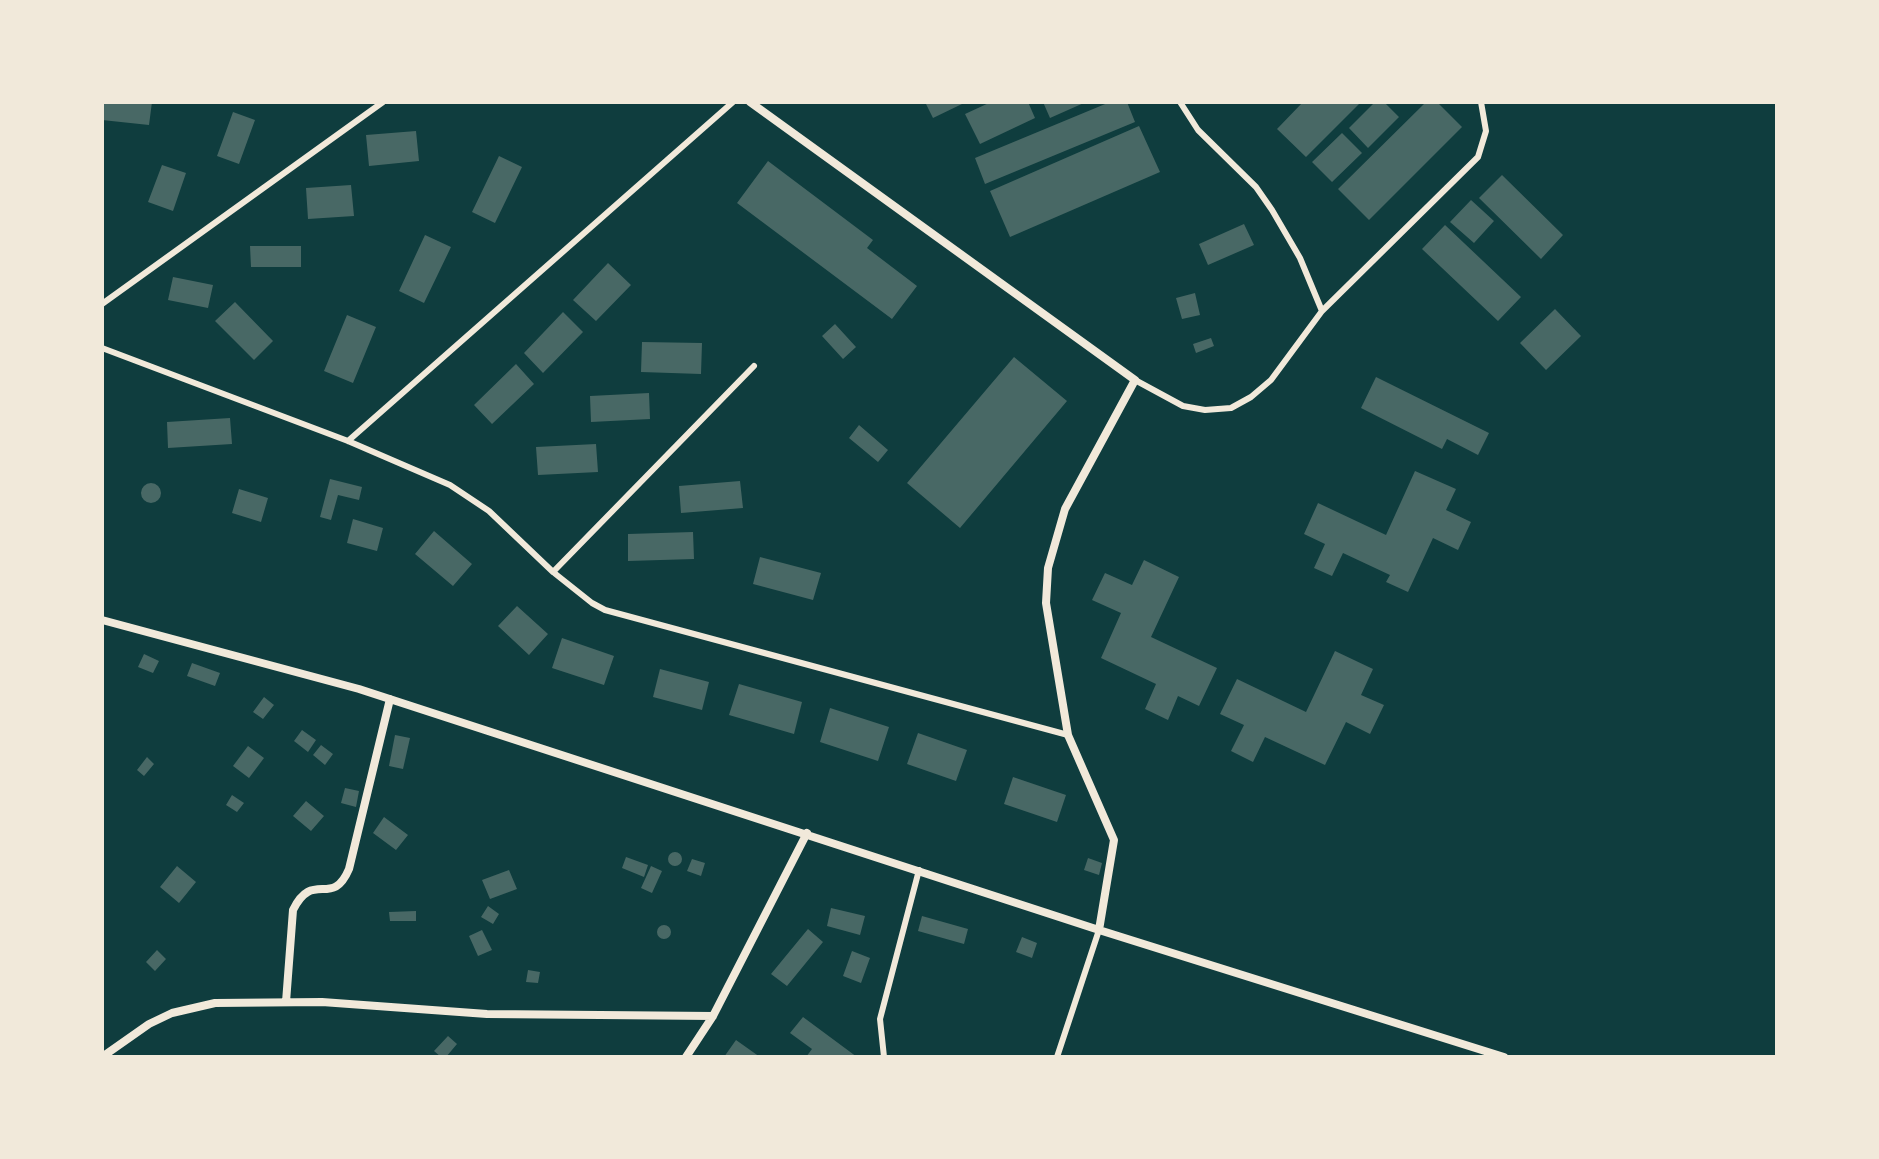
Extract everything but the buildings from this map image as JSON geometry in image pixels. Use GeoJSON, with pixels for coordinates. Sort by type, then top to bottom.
{"type":"FeatureCollection","features":[{"type":"Feature","properties":{"kind":"street"},"geometry":{"type":"LineString","coordinates":[[750,102],[1135,380],[1065,509],[1048,568],[1046,603],[1068,735],[1114,840],[1099,930]]}},
{"type":"Feature","properties":{"kind":"street"},"geometry":{"type":"LineString","coordinates":[[102,620],[390,699],[1099,930],[1504,1057]]}},
{"type":"Feature","properties":{"kind":"street"},"geometry":{"type":"LineString","coordinates":[[286,1002],[293,910],[299,897],[308,890],[332,889],[343,883],[390,699]]}},
{"type":"Feature","properties":{"kind":"street"},"geometry":{"type":"LineString","coordinates":[[686,1057],[713,1016],[807,833]]}},
{"type":"Feature","properties":{"kind":"street"},"geometry":{"type":"LineString","coordinates":[[102,1057],[149,1024],[172,1013],[215,1003],[322,1002],[487,1014],[713,1016]]}},
{"type":"Feature","properties":{"kind":"lane"},"geometry":{"type":"LineString","coordinates":[[102,304],[383,102]]}},
{"type":"Feature","properties":{"kind":"lane"},"geometry":{"type":"LineString","coordinates":[[348,441],[733,102]]}},
{"type":"Feature","properties":{"kind":"lane"},"geometry":{"type":"LineString","coordinates":[[1180,102],[1198,130],[1256,187],[1272,210],[1300,258],[1322,311]]}},
{"type":"Feature","properties":{"kind":"lane"},"geometry":{"type":"LineString","coordinates":[[1135,380],[1183,406],[1205,410],[1231,408],[1251,397],[1271,380],[1322,311],[1478,157],[1486,131],[1481,102]]}},
{"type":"Feature","properties":{"kind":"lane"},"geometry":{"type":"LineString","coordinates":[[102,348],[348,441],[450,485],[470,497],[553,572],[605,610],[1068,735]]}},
{"type":"Feature","properties":{"kind":"lane"},"geometry":{"type":"LineString","coordinates":[[553,572],[754,366]]}},
{"type":"Feature","properties":{"kind":"lane"},"geometry":{"type":"LineString","coordinates":[[884,1057],[880,1019],[919,870]]}},
{"type":"Feature","properties":{"kind":"lane"},"geometry":{"type":"LineString","coordinates":[[1057,1057],[1099,930]]}}]}
